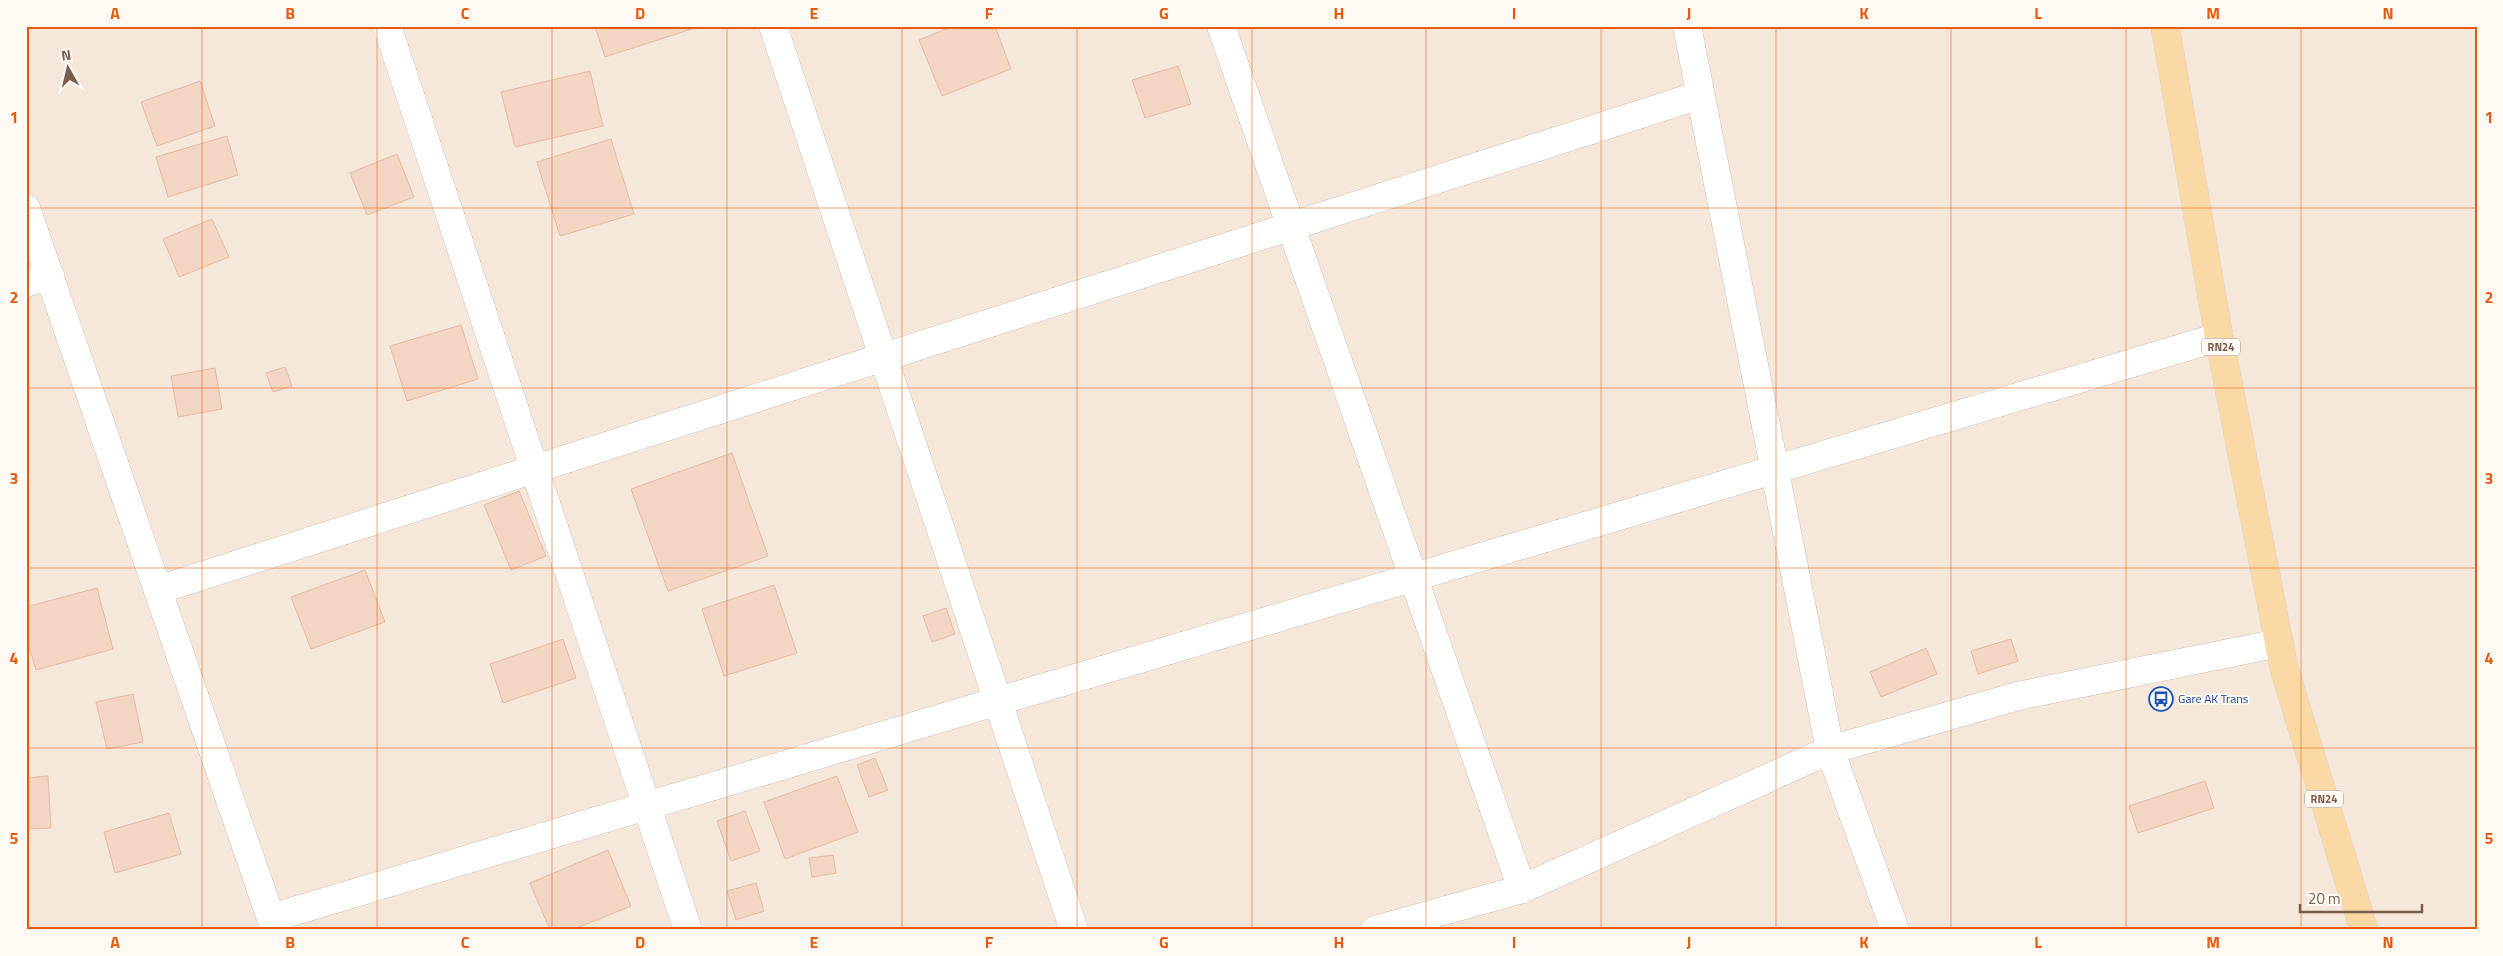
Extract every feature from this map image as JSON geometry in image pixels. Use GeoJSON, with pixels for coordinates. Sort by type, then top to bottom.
{"type":"FeatureCollection","features":[{"type":"Feature","properties":{"kind":"main road","name":"RN24"},"geometry":{"type":"LineString","coordinates":[[2165,26],[2220,338],[2284,668],[2364,930]]}},
{"type":"Feature","properties":{"kind":"street"},"geometry":{"type":"LineString","coordinates":[[387,26],[688,930]]}},
{"type":"Feature","properties":{"kind":"street"},"geometry":{"type":"LineString","coordinates":[[773,26],[1074,930]]}},
{"type":"Feature","properties":{"kind":"street"},"geometry":{"type":"LineString","coordinates":[[1221,26],[1522,889]]}},
{"type":"Feature","properties":{"kind":"street"},"geometry":{"type":"LineString","coordinates":[[1687,26],[1830,750],[1895,930]]}},
{"type":"Feature","properties":{"kind":"street"},"geometry":{"type":"LineString","coordinates":[[158,590],[1700,95]]}},
{"type":"Feature","properties":{"kind":"street"},"geometry":{"type":"LineString","coordinates":[[26,208],[38,279],[158,590],[273,924],[647,806],[2220,338]]}},
{"type":"Feature","properties":{"kind":"street"},"geometry":{"type":"LineString","coordinates":[[1375,930],[1522,889],[1830,750],[2018,696],[2279,643]]}},
{"type":"Feature","properties":{"kind":"shaded area"},"geometry":{"type":"Polygon","coordinates":[[[26,26],[2477,26],[2477,930],[26,930],[26,26]]]}},
{"type":"Feature","properties":{"kind":"building"},"geometry":{"type":"Polygon","coordinates":[[[595,26],[701,26],[605,57],[595,26]]]}},
{"type":"Feature","properties":{"kind":"building"},"geometry":{"type":"Polygon","coordinates":[[[953,26],[995,26],[1011,69],[942,96],[919,40],[953,26]]]}},
{"type":"Feature","properties":{"kind":"building"},"geometry":{"type":"Polygon","coordinates":[[[1178,66],[1191,104],[1145,118],[1132,80],[1178,66]]]}},
{"type":"Feature","properties":{"kind":"building"},"geometry":{"type":"Polygon","coordinates":[[[590,71],[603,126],[515,147],[501,92],[590,71]]]}},
{"type":"Feature","properties":{"kind":"building"},"geometry":{"type":"Polygon","coordinates":[[[200,81],[215,126],[157,146],[141,102],[200,81]]]}},
{"type":"Feature","properties":{"kind":"building"},"geometry":{"type":"Polygon","coordinates":[[[227,136],[238,175],[168,197],[156,157],[227,136]]]}},
{"type":"Feature","properties":{"kind":"building"},"geometry":{"type":"Polygon","coordinates":[[[611,139],[634,214],[560,236],[537,162],[611,139]]]}},
{"type":"Feature","properties":{"kind":"building"},"geometry":{"type":"Polygon","coordinates":[[[397,154],[414,197],[367,215],[350,173],[397,154]]]}},
{"type":"Feature","properties":{"kind":"building"},"geometry":{"type":"Polygon","coordinates":[[[212,219],[229,257],[179,277],[163,239],[212,219]]]}},
{"type":"Feature","properties":{"kind":"building"},"geometry":{"type":"Polygon","coordinates":[[[461,325],[478,379],[407,401],[390,346],[461,325]]]}},
{"type":"Feature","properties":{"kind":"building"},"geometry":{"type":"Polygon","coordinates":[[[285,367],[292,386],[273,392],[266,373],[285,367]]]}},
{"type":"Feature","properties":{"kind":"building"},"geometry":{"type":"Polygon","coordinates":[[[215,368],[222,409],[178,417],[171,376],[215,368]]]}},
{"type":"Feature","properties":{"kind":"building"},"geometry":{"type":"Polygon","coordinates":[[[732,453],[768,556],[668,591],[631,489],[732,453]]]}},
{"type":"Feature","properties":{"kind":"building"},"geometry":{"type":"Polygon","coordinates":[[[519,491],[546,556],[511,570],[484,505],[519,491]]]}},
{"type":"Feature","properties":{"kind":"building"},"geometry":{"type":"Polygon","coordinates":[[[365,570],[385,622],[311,649],[291,597],[365,570]]]}},
{"type":"Feature","properties":{"kind":"building"},"geometry":{"type":"Polygon","coordinates":[[[774,585],[797,653],[724,676],[702,609],[774,585]]]}},
{"type":"Feature","properties":{"kind":"building"},"geometry":{"type":"Polygon","coordinates":[[[97,588],[113,649],[36,670],[26,636],[26,607],[97,588]]]}},
{"type":"Feature","properties":{"kind":"building"},"geometry":{"type":"Polygon","coordinates":[[[946,608],[955,634],[932,642],[923,616],[946,608]]]}},
{"type":"Feature","properties":{"kind":"building"},"geometry":{"type":"Polygon","coordinates":[[[563,639],[576,678],[503,703],[490,664],[563,639]]]}},
{"type":"Feature","properties":{"kind":"building"},"geometry":{"type":"Polygon","coordinates":[[[2011,639],[2018,661],[1978,674],[1971,651],[2011,639]]]}},
{"type":"Feature","properties":{"kind":"building"},"geometry":{"type":"Polygon","coordinates":[[[1926,648],[1937,674],[1881,697],[1870,672],[1926,648]]]}},
{"type":"Feature","properties":{"kind":"building"},"geometry":{"type":"Polygon","coordinates":[[[133,694],[143,742],[107,749],[96,702],[133,694]]]}},
{"type":"Feature","properties":{"kind":"building"},"geometry":{"type":"Polygon","coordinates":[[[875,758],[888,790],[869,797],[857,765],[875,758]]]}},
{"type":"Feature","properties":{"kind":"building"},"geometry":{"type":"Polygon","coordinates":[[[48,776],[51,828],[26,829],[26,778],[48,776]]]}},
{"type":"Feature","properties":{"kind":"building"},"geometry":{"type":"Polygon","coordinates":[[[837,776],[858,832],[785,859],[764,802],[837,776]]]}},
{"type":"Feature","properties":{"kind":"building"},"geometry":{"type":"Polygon","coordinates":[[[2205,781],[2214,808],[2138,833],[2129,806],[2205,781]]]}},
{"type":"Feature","properties":{"kind":"building"},"geometry":{"type":"Polygon","coordinates":[[[745,811],[760,851],[731,861],[717,821],[745,811]]]}},
{"type":"Feature","properties":{"kind":"building"},"geometry":{"type":"Polygon","coordinates":[[[169,813],[181,854],[115,873],[104,832],[169,813]]]}},
{"type":"Feature","properties":{"kind":"building"},"geometry":{"type":"Polygon","coordinates":[[[608,850],[631,906],[572,930],[550,930],[530,883],[608,850]]]}},
{"type":"Feature","properties":{"kind":"building"},"geometry":{"type":"Polygon","coordinates":[[[833,855],[836,873],[812,877],[809,858],[833,855]]]}},
{"type":"Feature","properties":{"kind":"building"},"geometry":{"type":"Polygon","coordinates":[[[756,883],[764,911],[736,920],[727,891],[756,883]]]}},
{"type":"Feature","properties":{"kind":"place","name":"Gare AK Trans"},"geometry":{"type":"Point","coordinates":[2161,699]}}]}
